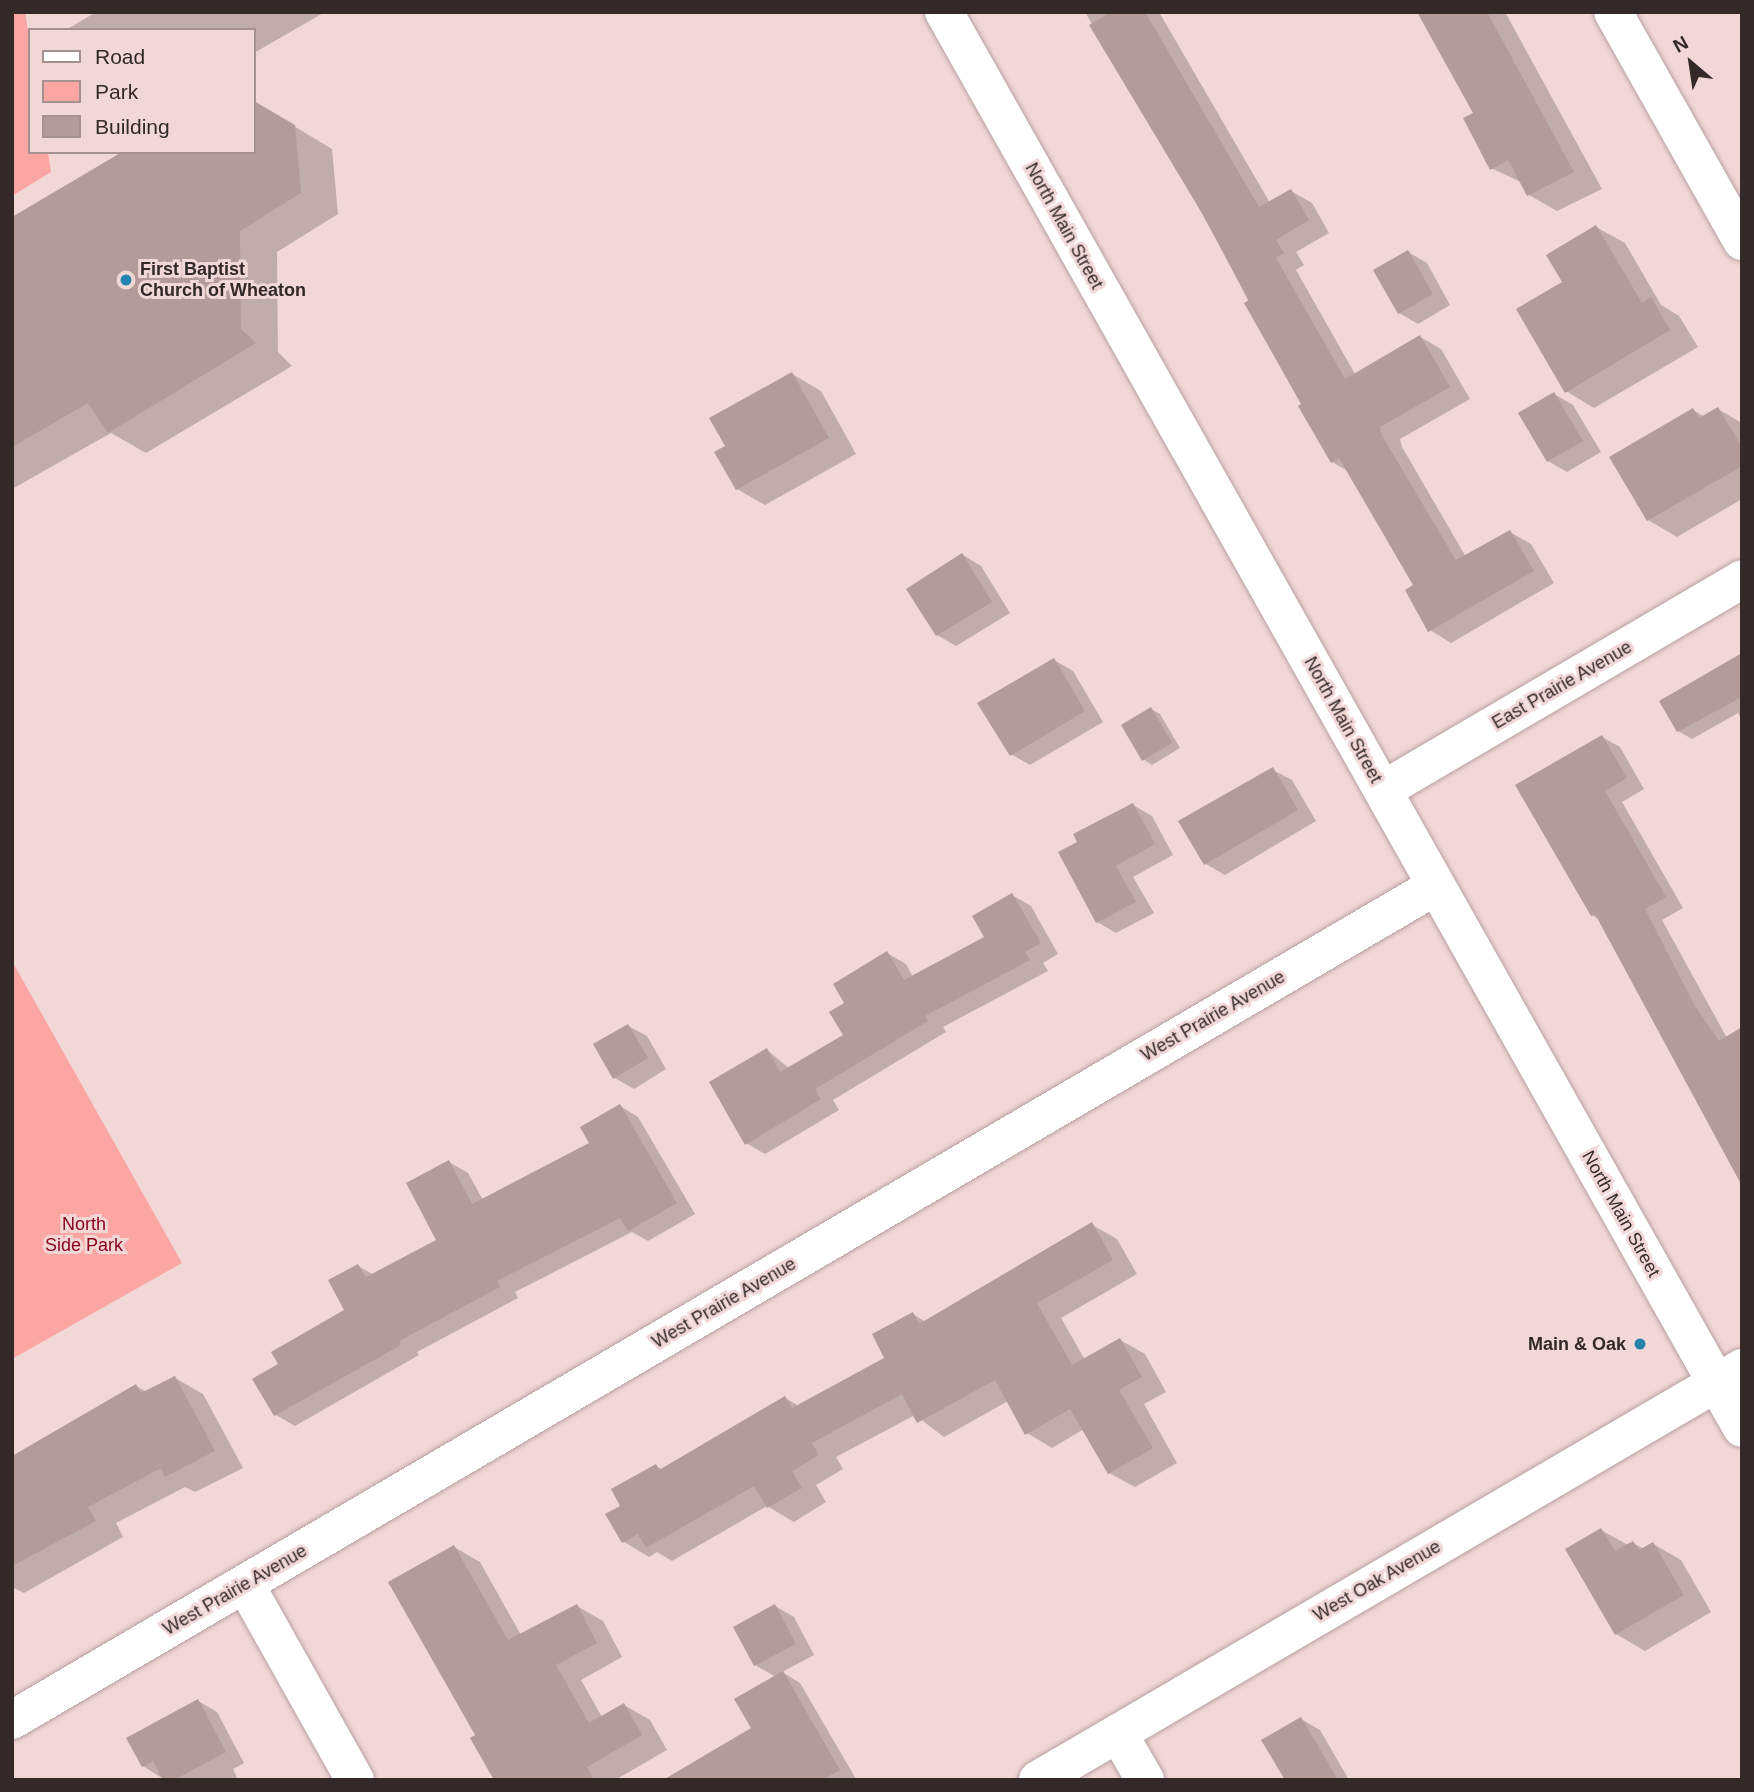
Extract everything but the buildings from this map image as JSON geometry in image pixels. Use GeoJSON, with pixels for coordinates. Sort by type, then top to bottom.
{"type":"FeatureCollection","features":[{"type":"Feature","properties":{"kind":"street","name":"North Main Street"},"geometry":{"type":"LineString","coordinates":[[944,12],[1436,886],[1729,1375],[1742,1428]]}},
{"type":"Feature","properties":{"kind":"street"},"geometry":{"type":"LineString","coordinates":[[1613,12],[1742,241]]}},
{"type":"Feature","properties":{"kind":"street","name":"East Prairie Avenue"},"geometry":{"type":"LineString","coordinates":[[1383,790],[1742,579]]}},
{"type":"Feature","properties":{"kind":"street","name":"West Prairie Avenue"},"geometry":{"type":"LineString","coordinates":[[12,1720],[1436,886]]}},
{"type":"Feature","properties":{"kind":"street","name":"West Oak Avenue"},"geometry":{"type":"LineString","coordinates":[[1038,1780],[1729,1375]]}},
{"type":"Feature","properties":{"kind":"street"},"geometry":{"type":"LineString","coordinates":[[245,1584],[355,1780]]}},
{"type":"Feature","properties":{"kind":"street"},"geometry":{"type":"LineString","coordinates":[[1118,1733],[1145,1780]]}},
{"type":"Feature","properties":{"kind":"green space"},"geometry":{"type":"Polygon","coordinates":[[[12,12],[25,12],[28,31],[28,154],[48,154],[51,172],[12,196],[12,12]]]}},
{"type":"Feature","properties":{"kind":"green space","name":"North Side Park"},"geometry":{"type":"Polygon","coordinates":[[[12,961],[182,1263],[12,1359],[12,961]]]}},
{"type":"Feature","properties":{"kind":"place","name":"First Baptist Church of Wheaton"},"geometry":{"type":"Point","coordinates":[126,280]}},
{"type":"Feature","properties":{"kind":"place","name":"Main & Oak"},"geometry":{"type":"Point","coordinates":[1640,1344]}}]}
